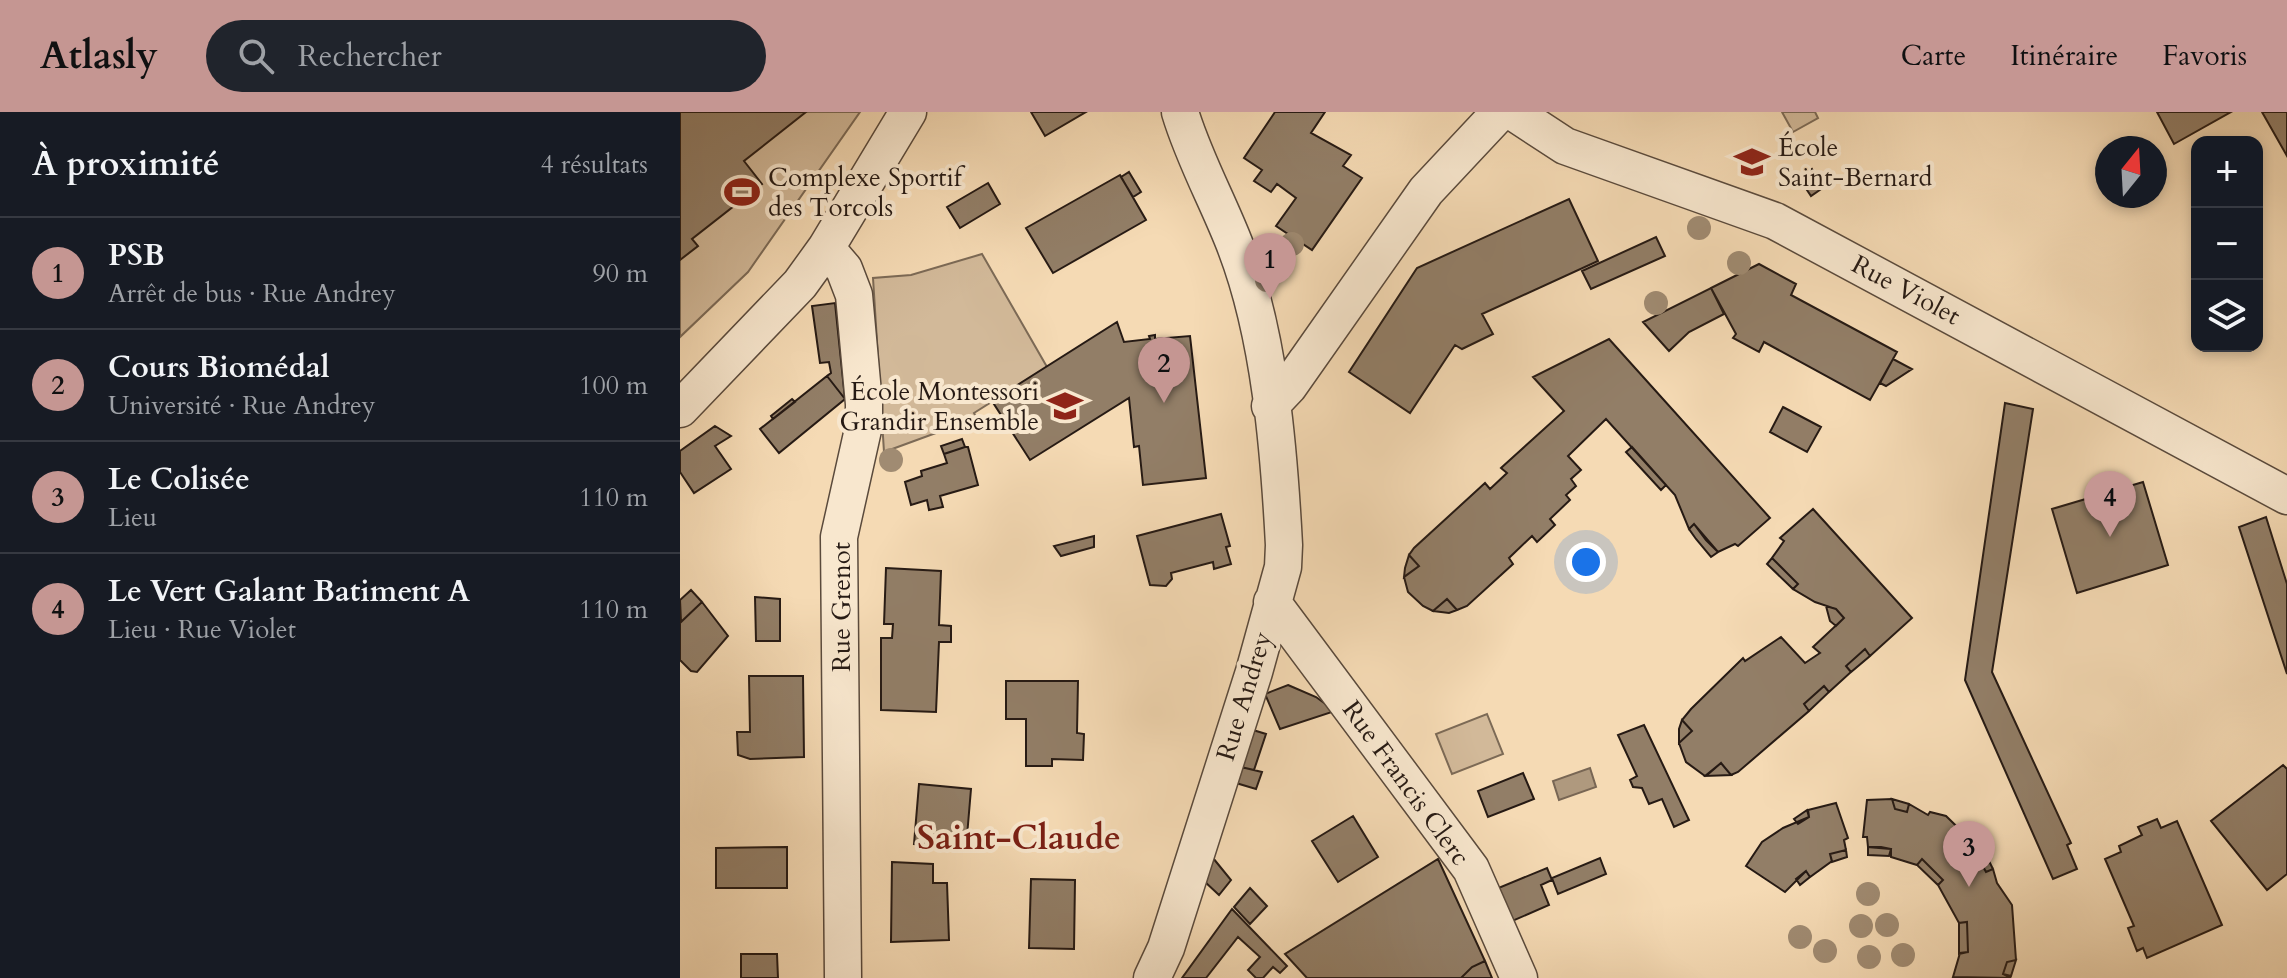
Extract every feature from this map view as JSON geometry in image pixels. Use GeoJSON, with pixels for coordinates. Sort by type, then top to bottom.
{"type":"FeatureCollection","features":[{"type":"Feature","properties":{"kind":"street"},"geometry":{"type":"LineString","coordinates":[[680,409],[787,300],[826,248],[908,112]]}},
{"type":"Feature","properties":{"kind":"street","name":"Rue Andrey"},"geometry":{"type":"LineString","coordinates":[[1152,978],[1166,948],[1254,672],[1283,567],[1284,545],[1270,406],[1251,295],[1237,249],[1180,112]]}},
{"type":"Feature","properties":{"kind":"street"},"geometry":{"type":"LineString","coordinates":[[1270,406],[1289,386],[1426,191],[1500,112]]}},
{"type":"Feature","properties":{"kind":"street","name":"Rue Violet"},"geometry":{"type":"LineString","coordinates":[[1513,112],[1565,146],[1775,221],[2287,496]]}},
{"type":"Feature","properties":{"kind":"street","name":"Rue Grenot"},"geometry":{"type":"LineString","coordinates":[[826,248],[844,269],[854,295],[864,404],[864,425],[839,537],[843,978]]}},
{"type":"Feature","properties":{"kind":"street","name":"Rue Francis Clerc"},"geometry":{"type":"LineString","coordinates":[[1272,602],[1471,869],[1519,978]]}},
{"type":"Feature","properties":{"kind":"shaded area","name":"Complexe Sportif des Torcols"},"geometry":{"type":"Polygon","coordinates":[[[680,112],[860,112],[748,272],[680,337],[680,112]]]}},
{"type":"Feature","properties":{"kind":"shaded area"},"geometry":{"type":"Polygon","coordinates":[[[1782,112],[1815,112],[1818,118],[1793,132],[1782,112]]]}},
{"type":"Feature","properties":{"kind":"shaded area"},"geometry":{"type":"Polygon","coordinates":[[[982,254],[1047,367],[974,413],[977,418],[884,452],[873,278],[911,275],[982,254]]]}},
{"type":"Feature","properties":{"kind":"shaded area"},"geometry":{"type":"Polygon","coordinates":[[[1487,714],[1503,754],[1452,774],[1436,734],[1487,714]]]}},
{"type":"Feature","properties":{"kind":"shaded area"},"geometry":{"type":"Polygon","coordinates":[[[1590,768],[1596,787],[1559,800],[1553,781],[1590,768]]]}},
{"type":"Feature","properties":{"kind":"building"},"geometry":{"type":"Polygon","coordinates":[[[680,112],[806,112],[744,161],[762,184],[692,239],[698,246],[680,260],[680,112]]]}},
{"type":"Feature","properties":{"kind":"building"},"geometry":{"type":"Polygon","coordinates":[[[1031,112],[1086,112],[1045,136],[1031,112]]]}},
{"type":"Feature","properties":{"kind":"building"},"geometry":{"type":"Polygon","coordinates":[[[1275,112],[1325,112],[1311,133],[1351,155],[1343,166],[1362,178],[1312,250],[1276,226],[1296,198],[1277,184],[1271,192],[1254,181],[1262,170],[1244,158],[1275,112]]]}},
{"type":"Feature","properties":{"kind":"building"},"geometry":{"type":"Polygon","coordinates":[[[2157,112],[2231,112],[2174,144],[2157,112]]]}},
{"type":"Feature","properties":{"kind":"building"},"geometry":{"type":"Polygon","coordinates":[[[2262,112],[2287,112],[2287,156],[2262,112]]]}},
{"type":"Feature","properties":{"kind":"building"},"geometry":{"type":"Polygon","coordinates":[[[1812,169],[1824,187],[1811,196],[1799,178],[1812,169]]]}},
{"type":"Feature","properties":{"kind":"building"},"geometry":{"type":"Polygon","coordinates":[[[1129,172],[1141,192],[1133,197],[1121,177],[1129,172]]]}},
{"type":"Feature","properties":{"kind":"building"},"geometry":{"type":"Polygon","coordinates":[[[1120,175],[1146,220],[1053,273],[1026,228],[1120,175]]]}},
{"type":"Feature","properties":{"kind":"building"},"geometry":{"type":"Polygon","coordinates":[[[988,183],[1000,204],[960,228],[947,207],[988,183]]]}},
{"type":"Feature","properties":{"kind":"building"},"geometry":{"type":"Polygon","coordinates":[[[1569,199],[1598,261],[1482,314],[1493,334],[1462,349],[1455,345],[1410,413],[1349,372],[1417,268],[1569,199]]]}},
{"type":"Feature","properties":{"kind":"building"},"geometry":{"type":"Polygon","coordinates":[[[1656,237],[1665,256],[1591,289],[1582,271],[1656,237]]]}},
{"type":"Feature","properties":{"kind":"building"},"geometry":{"type":"Polygon","coordinates":[[[1759,264],[1796,284],[1791,295],[1897,352],[1870,400],[1764,342],[1759,352],[1733,338],[1736,334],[1711,288],[1759,264]]]}},
{"type":"Feature","properties":{"kind":"building"},"geometry":{"type":"Polygon","coordinates":[[[1711,288],[1724,314],[1689,332],[1669,351],[1643,322],[1711,288]]]}},
{"type":"Feature","properties":{"kind":"building"},"geometry":{"type":"Polygon","coordinates":[[[835,303],[845,399],[827,376],[831,373],[829,362],[820,363],[812,306],[835,303]]]}},
{"type":"Feature","properties":{"kind":"building"},"geometry":{"type":"Polygon","coordinates":[[[1117,322],[1124,342],[1150,339],[1149,336],[1155,335],[1155,339],[1190,336],[1206,478],[1143,485],[1139,446],[1134,447],[1129,398],[1030,460],[992,401],[1117,322]]]}},
{"type":"Feature","properties":{"kind":"building"},"geometry":{"type":"Polygon","coordinates":[[[1609,339],[1770,518],[1738,546],[1735,544],[1718,552],[1694,524],[1689,529],[1675,495],[1606,419],[1568,456],[1581,470],[1571,479],[1576,486],[1566,495],[1570,500],[1550,519],[1555,525],[1537,542],[1532,536],[1509,558],[1513,564],[1467,606],[1457,610],[1447,599],[1433,611],[1423,606],[1408,592],[1404,577],[1419,566],[1409,555],[1414,548],[1485,483],[1490,489],[1507,473],[1501,468],[1564,411],[1533,377],[1609,339]]]}},
{"type":"Feature","properties":{"kind":"building"},"geometry":{"type":"Polygon","coordinates":[[[1893,359],[1912,369],[1886,386],[1880,383],[1893,359]]]}},
{"type":"Feature","properties":{"kind":"building"},"geometry":{"type":"Polygon","coordinates":[[[827,376],[845,399],[779,453],[760,429],[827,376]]]}},
{"type":"Feature","properties":{"kind":"building"},"geometry":{"type":"Polygon","coordinates":[[[792,399],[795,402],[773,419],[771,416],[792,399]]]}},
{"type":"Feature","properties":{"kind":"building"},"geometry":{"type":"Polygon","coordinates":[[[2005,403],[2033,409],[1992,672],[2071,843],[2067,845],[2077,869],[2053,879],[1965,680],[2005,403]]]}},
{"type":"Feature","properties":{"kind":"building"},"geometry":{"type":"Polygon","coordinates":[[[1783,407],[1821,427],[1807,452],[1770,432],[1783,407]]]}},
{"type":"Feature","properties":{"kind":"building"},"geometry":{"type":"Polygon","coordinates":[[[715,426],[731,436],[715,446],[731,469],[694,493],[680,472],[680,451],[715,426]]]}},
{"type":"Feature","properties":{"kind":"building"},"geometry":{"type":"Polygon","coordinates":[[[962,439],[965,447],[944,454],[941,446],[962,439]]]}},
{"type":"Feature","properties":{"kind":"building"},"geometry":{"type":"Polygon","coordinates":[[[968,447],[978,485],[940,496],[943,507],[929,510],[927,500],[911,505],[905,482],[922,476],[921,471],[947,463],[944,454],[968,447]]]}},
{"type":"Feature","properties":{"kind":"building"},"geometry":{"type":"Polygon","coordinates":[[[1632,447],[1666,485],[1661,490],[1626,452],[1632,447]]]}},
{"type":"Feature","properties":{"kind":"building"},"geometry":{"type":"Polygon","coordinates":[[[2143,482],[2168,565],[2077,593],[2052,509],[2143,482]]]}},
{"type":"Feature","properties":{"kind":"building"},"geometry":{"type":"Polygon","coordinates":[[[2143,482],[2168,565],[2077,593],[2052,509],[2143,482]]]}},
{"type":"Feature","properties":{"kind":"building"},"geometry":{"type":"Polygon","coordinates":[[[1813,509],[1912,618],[1870,656],[1865,649],[1846,666],[1851,672],[1829,692],[1824,686],[1804,704],[1809,711],[1738,772],[1731,775],[1721,763],[1705,776],[1686,762],[1679,743],[1692,731],[1682,720],[1691,709],[1743,658],[1745,661],[1781,637],[1805,663],[1820,653],[1813,647],[1844,618],[1836,609],[1815,602],[1793,589],[1798,584],[1772,558],[1784,541],[1780,538],[1813,509]]]}},
{"type":"Feature","properties":{"kind":"building"},"geometry":{"type":"Polygon","coordinates":[[[1221,514],[1230,546],[1226,547],[1231,564],[1214,569],[1213,562],[1171,573],[1172,579],[1166,586],[1150,585],[1137,536],[1221,514]]]}},
{"type":"Feature","properties":{"kind":"building"},"geometry":{"type":"Polygon","coordinates":[[[2266,517],[2287,584],[2287,674],[2239,527],[2266,517]]]}},
{"type":"Feature","properties":{"kind":"building"},"geometry":{"type":"Polygon","coordinates":[[[1694,524],[1718,552],[1711,557],[1689,529],[1694,524]]]}},
{"type":"Feature","properties":{"kind":"building"},"geometry":{"type":"Polygon","coordinates":[[[1094,536],[1094,547],[1061,556],[1054,546],[1094,536]]]}},
{"type":"Feature","properties":{"kind":"building"},"geometry":{"type":"Polygon","coordinates":[[[1409,555],[1419,566],[1404,577],[1405,568],[1409,555]]]}},
{"type":"Feature","properties":{"kind":"building"},"geometry":{"type":"Polygon","coordinates":[[[1772,558],[1798,584],[1793,589],[1767,564],[1772,558]]]}},
{"type":"Feature","properties":{"kind":"building"},"geometry":{"type":"Polygon","coordinates":[[[886,568],[941,571],[939,625],[951,626],[951,642],[939,642],[936,712],[881,710],[881,638],[892,638],[893,624],[884,624],[886,568]]]}},
{"type":"Feature","properties":{"kind":"building"},"geometry":{"type":"Polygon","coordinates":[[[691,590],[702,602],[681,622],[680,600],[691,590]]]}},
{"type":"Feature","properties":{"kind":"building"},"geometry":{"type":"Polygon","coordinates":[[[755,597],[780,599],[780,641],[756,641],[755,597]]]}},
{"type":"Feature","properties":{"kind":"building"},"geometry":{"type":"Polygon","coordinates":[[[1447,599],[1457,610],[1449,613],[1433,611],[1447,599]]]}},
{"type":"Feature","properties":{"kind":"building"},"geometry":{"type":"Polygon","coordinates":[[[702,602],[728,636],[697,672],[691,671],[680,660],[680,623],[702,602]]]}},
{"type":"Feature","properties":{"kind":"building"},"geometry":{"type":"Polygon","coordinates":[[[1826,606],[1836,609],[1844,618],[1836,626],[1830,621],[1826,606]]]}},
{"type":"Feature","properties":{"kind":"building"},"geometry":{"type":"Polygon","coordinates":[[[1865,649],[1870,656],[1851,672],[1846,666],[1865,649]]]}},
{"type":"Feature","properties":{"kind":"building"},"geometry":{"type":"Polygon","coordinates":[[[749,676],[803,676],[804,757],[750,759],[738,755],[737,732],[750,732],[749,676]]]}},
{"type":"Feature","properties":{"kind":"building"},"geometry":{"type":"Polygon","coordinates":[[[1006,681],[1078,681],[1077,733],[1084,734],[1083,760],[1052,759],[1052,766],[1026,766],[1026,719],[1006,719],[1006,681]]]}},
{"type":"Feature","properties":{"kind":"building"},"geometry":{"type":"Polygon","coordinates":[[[1288,685],[1316,697],[1335,711],[1280,729],[1265,694],[1288,685]]]}},
{"type":"Feature","properties":{"kind":"building"},"geometry":{"type":"Polygon","coordinates":[[[1824,686],[1829,692],[1809,711],[1804,704],[1824,686]]]}},
{"type":"Feature","properties":{"kind":"building"},"geometry":{"type":"Polygon","coordinates":[[[1682,720],[1692,731],[1679,743],[1679,729],[1682,720]]]}},
{"type":"Feature","properties":{"kind":"building"},"geometry":{"type":"Polygon","coordinates":[[[1644,725],[1689,820],[1674,827],[1662,799],[1649,804],[1642,788],[1633,787],[1630,780],[1637,776],[1618,735],[1644,725]]]}},
{"type":"Feature","properties":{"kind":"building"},"geometry":{"type":"Polygon","coordinates":[[[1253,730],[1266,734],[1254,770],[1241,767],[1253,730]]]}},
{"type":"Feature","properties":{"kind":"building"},"geometry":{"type":"Polygon","coordinates":[[[1721,763],[1731,775],[1706,776],[1721,763]]]}},
{"type":"Feature","properties":{"kind":"building"},"geometry":{"type":"Polygon","coordinates":[[[2283,765],[2287,769],[2287,874],[2267,890],[2211,821],[2283,765]]]}},
{"type":"Feature","properties":{"kind":"building"},"geometry":{"type":"Polygon","coordinates":[[[2283,765],[2287,769],[2287,874],[2267,890],[2211,821],[2283,765]]]}},
{"type":"Feature","properties":{"kind":"building"},"geometry":{"type":"Polygon","coordinates":[[[1241,767],[1262,772],[1256,789],[1236,783],[1241,767]]]}},
{"type":"Feature","properties":{"kind":"building"},"geometry":{"type":"Polygon","coordinates":[[[1523,773],[1534,799],[1488,817],[1478,791],[1523,773]]]}},
{"type":"Feature","properties":{"kind":"building"},"geometry":{"type":"Polygon","coordinates":[[[919,784],[971,789],[966,848],[914,844],[919,784]]]}},
{"type":"Feature","properties":{"kind":"building"},"geometry":{"type":"Polygon","coordinates":[[[1892,799],[1895,809],[1907,812],[1909,804],[1928,815],[1930,812],[1946,816],[1986,855],[1980,861],[1986,872],[1993,869],[1997,883],[2012,905],[2016,960],[2007,962],[2003,974],[2011,978],[1953,977],[1960,953],[1968,952],[1967,922],[1959,923],[1938,885],[1943,880],[1922,859],[1917,865],[1891,857],[1891,849],[1868,847],[1867,837],[1863,837],[1867,800],[1892,799]]]}},
{"type":"Feature","properties":{"kind":"building"},"geometry":{"type":"Polygon","coordinates":[[[1892,799],[1909,804],[1907,812],[1895,809],[1892,799]]]}},
{"type":"Feature","properties":{"kind":"building"},"geometry":{"type":"Polygon","coordinates":[[[1892,799],[1895,809],[1907,812],[1909,804],[1928,815],[1930,812],[1946,816],[1986,855],[1980,861],[1986,872],[1993,869],[1997,883],[2012,905],[2016,960],[2007,962],[2003,974],[2011,978],[1953,977],[1960,953],[1968,952],[1967,922],[1959,923],[1938,885],[1943,880],[1922,859],[1917,865],[1891,857],[1891,849],[1868,847],[1867,837],[1863,837],[1867,800],[1892,799]]]}},
{"type":"Feature","properties":{"kind":"building"},"geometry":{"type":"Polygon","coordinates":[[[1836,803],[1848,838],[1844,840],[1846,850],[1830,854],[1832,861],[1810,877],[1806,871],[1785,892],[1746,866],[1762,842],[1783,828],[1809,817],[1808,810],[1836,803]]]}},
{"type":"Feature","properties":{"kind":"building"},"geometry":{"type":"Polygon","coordinates":[[[1836,803],[1848,838],[1844,840],[1846,850],[1830,854],[1832,861],[1810,877],[1806,871],[1785,892],[1746,866],[1762,842],[1783,828],[1809,817],[1808,810],[1836,803]]]}},
{"type":"Feature","properties":{"kind":"building"},"geometry":{"type":"Polygon","coordinates":[[[1807,810],[1809,817],[1798,824],[1794,819],[1807,810]]]}},
{"type":"Feature","properties":{"kind":"building"},"geometry":{"type":"Polygon","coordinates":[[[1353,816],[1378,857],[1338,882],[1312,841],[1353,816]]]}},
{"type":"Feature","properties":{"kind":"building"},"geometry":{"type":"Polygon","coordinates":[[[2157,819],[2161,828],[2177,821],[2222,925],[2147,958],[2143,948],[2137,951],[2128,928],[2134,926],[2105,859],[2121,852],[2119,846],[2142,835],[2138,827],[2157,819]]]}},
{"type":"Feature","properties":{"kind":"building"},"geometry":{"type":"Polygon","coordinates":[[[787,847],[787,888],[716,888],[716,848],[787,847]]]}},
{"type":"Feature","properties":{"kind":"building"},"geometry":{"type":"Polygon","coordinates":[[[1868,847],[1891,849],[1889,856],[1868,855],[1868,847]]]}},
{"type":"Feature","properties":{"kind":"building"},"geometry":{"type":"Polygon","coordinates":[[[1846,850],[1847,857],[1832,862],[1830,854],[1846,850]]]}},
{"type":"Feature","properties":{"kind":"building"},"geometry":{"type":"Polygon","coordinates":[[[1986,855],[1993,869],[1986,872],[1980,861],[1986,855]]]}},
{"type":"Feature","properties":{"kind":"building"},"geometry":{"type":"Polygon","coordinates":[[[1213,858],[1231,880],[1219,895],[1204,881],[1213,858]]]}},
{"type":"Feature","properties":{"kind":"building"},"geometry":{"type":"Polygon","coordinates":[[[1600,858],[1606,874],[1558,894],[1552,878],[1600,858]]]}},
{"type":"Feature","properties":{"kind":"building"},"geometry":{"type":"Polygon","coordinates":[[[1438,859],[1485,961],[1472,967],[1461,978],[1307,978],[1285,954],[1438,859]]]}},
{"type":"Feature","properties":{"kind":"building"},"geometry":{"type":"Polygon","coordinates":[[[1922,859],[1943,880],[1938,885],[1917,865],[1922,859]]]}},
{"type":"Feature","properties":{"kind":"building"},"geometry":{"type":"Polygon","coordinates":[[[892,862],[933,864],[933,883],[947,883],[949,940],[891,942],[892,862]]]}},
{"type":"Feature","properties":{"kind":"building"},"geometry":{"type":"Polygon","coordinates":[[[1547,868],[1552,880],[1541,885],[1549,905],[1510,922],[1496,889],[1547,868]]]}},
{"type":"Feature","properties":{"kind":"building"},"geometry":{"type":"Polygon","coordinates":[[[1806,871],[1810,877],[1800,885],[1796,879],[1806,871]]]}},
{"type":"Feature","properties":{"kind":"building"},"geometry":{"type":"Polygon","coordinates":[[[1031,879],[1075,880],[1074,949],[1029,948],[1031,879]]]}},
{"type":"Feature","properties":{"kind":"building"},"geometry":{"type":"Polygon","coordinates":[[[1250,888],[1267,906],[1250,924],[1234,907],[1250,888]]]}},
{"type":"Feature","properties":{"kind":"building"},"geometry":{"type":"Polygon","coordinates":[[[1232,909],[1287,966],[1280,973],[1273,967],[1263,978],[1256,978],[1248,970],[1260,957],[1238,937],[1206,978],[1182,978],[1232,909]]]}},
{"type":"Feature","properties":{"kind":"building"},"geometry":{"type":"Polygon","coordinates":[[[1967,922],[1968,952],[1959,954],[1959,923],[1967,922]]]}},
{"type":"Feature","properties":{"kind":"building"},"geometry":{"type":"Polygon","coordinates":[[[741,954],[777,954],[778,978],[741,978],[741,954]]]}},
{"type":"Feature","properties":{"kind":"building"},"geometry":{"type":"Polygon","coordinates":[[[2016,960],[2011,976],[2003,974],[2007,962],[2016,960]]]}},
{"type":"Feature","properties":{"kind":"building"},"geometry":{"type":"Polygon","coordinates":[[[1485,961],[1492,978],[1461,978],[1472,967],[1485,961]]]}},
{"type":"Feature","properties":{"kind":"place","name":"École Saint-Bernard"},"geometry":{"type":"Point","coordinates":[1752,162]}},
{"type":"Feature","properties":{"kind":"place","name":"Complexe Sportif des Torcols"},"geometry":{"type":"Point","coordinates":[742,192]}},
{"type":"Feature","properties":{"kind":"place","name":"PSB"},"geometry":{"type":"Point","coordinates":[1270,299]}},
{"type":"Feature","properties":{"kind":"place","name":"Cours Biomédal"},"geometry":{"type":"Point","coordinates":[1164,403]}},
{"type":"Feature","properties":{"kind":"place","name":"École Montessori Grandir Ensemble"},"geometry":{"type":"Point","coordinates":[1065,406]}},
{"type":"Feature","properties":{"kind":"place","name":"Le Vert Galant Batiment A"},"geometry":{"type":"Point","coordinates":[2110,537]}},
{"type":"Feature","properties":{"kind":"place","name":"Le Colisée"},"geometry":{"type":"Point","coordinates":[1969,887]}},
{"type":"Feature","properties":{"kind":"district","name":"Saint-Claude"},"geometry":{"type":"Point","coordinates":[1019,838]}}]}
